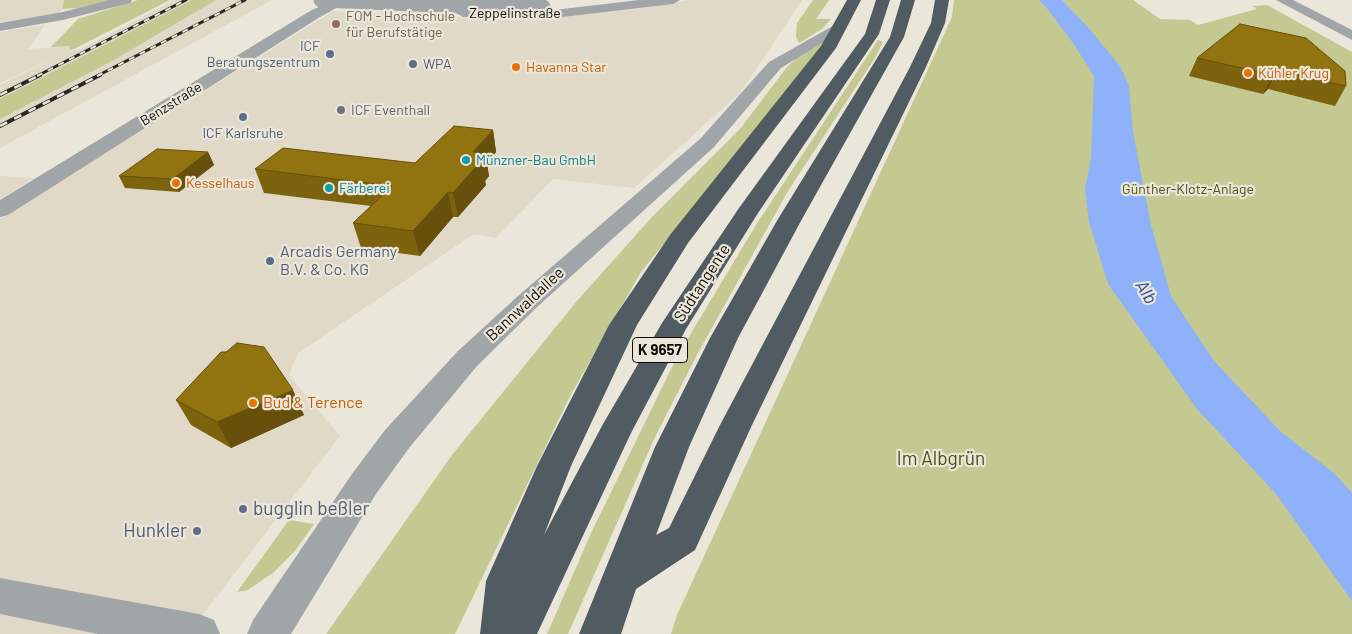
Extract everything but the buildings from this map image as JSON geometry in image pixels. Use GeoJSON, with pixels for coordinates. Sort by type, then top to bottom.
{"type":"FeatureCollection","features":[{"type":"Feature","properties":{"kind":"highway"},"geometry":{"type":"LineString","coordinates":[[501,634],[506,581],[554,466],[623,325],[678,240],[828,48],[838,33],[838,26],[854,0]]}},
{"type":"Feature","properties":{"kind":"highway","name":"Südtangente"},"geometry":{"type":"LineString","coordinates":[[516,634],[540,581],[610,442],[672,329],[747,213],[872,34],[883,0]]}},
{"type":"Feature","properties":{"kind":"highway","name":"K 9657"},"geometry":{"type":"LineString","coordinates":[[600,634],[672,447],[724,338],[790,219],[872,83],[897,36],[908,0]]}},
{"type":"Feature","properties":{"kind":"highway"},"geometry":{"type":"LineString","coordinates":[[620,578],[682,539],[736,425],[918,67],[938,23],[942,0]]}},
{"type":"Feature","properties":{"kind":"street"},"geometry":{"type":"LineString","coordinates":[[0,27],[63,16],[125,0]]}},
{"type":"Feature","properties":{"kind":"street","name":"Benzstraße"},"geometry":{"type":"LineString","coordinates":[[0,210],[324,4],[344,0]]}},
{"type":"Feature","properties":{"kind":"street"},"geometry":{"type":"LineString","coordinates":[[387,10],[400,0]]}},
{"type":"Feature","properties":{"kind":"street","name":"Zeppelinstraße"},"geometry":{"type":"LineString","coordinates":[[471,0],[552,0]]}},
{"type":"Feature","properties":{"kind":"street","name":"Zeppelinstraße"},"geometry":{"type":"LineString","coordinates":[[324,4],[523,8],[626,0]]}},
{"type":"Feature","properties":{"kind":"street","name":"Zeppelinstraße"},"geometry":{"type":"LineString","coordinates":[[324,4],[387,10],[480,14],[554,14],[673,0]]}},
{"type":"Feature","properties":{"kind":"street"},"geometry":{"type":"LineString","coordinates":[[1283,0],[1352,36]]}},
{"type":"Feature","properties":{"kind":"street","name":"Bannwaldallee"},"geometry":{"type":"LineString","coordinates":[[268,634],[364,484],[397,439],[467,359],[542,288],[707,143],[775,65],[838,26]]}},
{"type":"Feature","properties":{"kind":"street"},"geometry":{"type":"LineString","coordinates":[[0,596],[199,634]]}},
{"type":"Feature","properties":{"kind":"shaded area"},"geometry":{"type":"Polygon","coordinates":[[[0,0],[64,0],[62,9],[58,14],[0,22],[0,0]]]}},
{"type":"Feature","properties":{"kind":"shaded area"},"geometry":{"type":"Polygon","coordinates":[[[174,0],[272,0],[0,148],[0,85],[56,57],[0,83],[0,32],[45,25],[28,49],[70,46],[70,51],[81,49],[174,0]]]}},
{"type":"Feature","properties":{"kind":"shaded area"},"geometry":{"type":"Polygon","coordinates":[[[690,0],[802,0],[740,93],[634,188],[553,179],[496,238],[474,234],[298,353],[289,375],[340,436],[188,634],[0,634],[0,219],[333,11],[473,18],[549,17],[637,9],[690,0]]]}},
{"type":"Feature","properties":{"kind":"shaded area"},"geometry":{"type":"Polygon","coordinates":[[[0,176],[34,178],[0,199],[0,176]]]}},
{"type":"Feature","properties":{"kind":"green space"},"geometry":{"type":"Polygon","coordinates":[[[64,0],[111,0],[78,8],[62,9],[64,0]]]}},
{"type":"Feature","properties":{"kind":"green space"},"geometry":{"type":"Polygon","coordinates":[[[138,0],[170,0],[74,49],[70,50],[69,46],[51,47],[78,19],[138,0]]]}},
{"type":"Feature","properties":{"kind":"green space"},"geometry":{"type":"Polygon","coordinates":[[[192,0],[216,0],[112,61],[0,119],[0,99],[192,0]]]}},
{"type":"Feature","properties":{"kind":"green space"},"geometry":{"type":"Polygon","coordinates":[[[813,0],[829,0],[816,19],[831,19],[822,29],[799,43],[796,37],[797,23],[813,0]]]}},
{"type":"Feature","properties":{"kind":"green space"},"geometry":{"type":"Polygon","coordinates":[[[954,0],[1133,0],[1160,19],[1190,20],[1198,25],[1257,9],[1252,6],[1267,5],[1352,52],[1352,634],[671,634],[677,615],[952,17],[954,0]]]}},
{"type":"Feature","properties":{"kind":"green space"},"geometry":{"type":"Polygon","coordinates":[[[878,40],[883,42],[875,58],[788,191],[698,353],[655,437],[568,634],[547,634],[592,531],[678,355],[756,225],[878,40]]]}},
{"type":"Feature","properties":{"kind":"green space"},"geometry":{"type":"Polygon","coordinates":[[[822,42],[825,43],[798,78],[641,272],[570,396],[455,634],[326,634],[452,455],[576,302],[651,218],[740,129],[787,67],[805,50],[822,42]]]}},
{"type":"Feature","properties":{"kind":"green space"},"geometry":{"type":"Polygon","coordinates":[[[289,520],[314,524],[295,551],[274,572],[248,590],[237,592],[289,520]]]}},
{"type":"Feature","properties":{"kind":"water","name":"Alb"},"geometry":{"type":"Polygon","coordinates":[[[1039,0],[1062,0],[1087,26],[1120,66],[1129,86],[1133,132],[1151,225],[1171,296],[1214,361],[1280,431],[1335,474],[1352,493],[1352,601],[1276,494],[1197,409],[1108,284],[1089,222],[1085,189],[1091,157],[1094,76],[1073,43],[1039,0]]]}},
{"type":"Feature","properties":{"kind":"railway"},"geometry":{"type":"LineString","coordinates":[[37,76],[186,0]]}},
{"type":"Feature","properties":{"kind":"railway"},"geometry":{"type":"LineString","coordinates":[[97,76],[245,0]]}},
{"type":"Feature","properties":{"kind":"railway"},"geometry":{"type":"LineString","coordinates":[[0,95],[40,75]]}},
{"type":"Feature","properties":{"kind":"railway"},"geometry":{"type":"LineString","coordinates":[[0,126],[100,75]]}},
{"type":"Feature","properties":{"kind":"place","name":"FOM - Hochschule für Berufstätige"},"geometry":{"type":"Point","coordinates":[336,24]}},
{"type":"Feature","properties":{"kind":"place","name":"ICF Beratungszentrum"},"geometry":{"type":"Point","coordinates":[330,54]}},
{"type":"Feature","properties":{"kind":"place","name":"WPA"},"geometry":{"type":"Point","coordinates":[413,64]}},
{"type":"Feature","properties":{"kind":"place","name":"Havanna Star"},"geometry":{"type":"Point","coordinates":[516,67]}},
{"type":"Feature","properties":{"kind":"place","name":"Kühler Krug"},"geometry":{"type":"Point","coordinates":[1248,73]}},
{"type":"Feature","properties":{"kind":"place","name":"ICF Eventhall"},"geometry":{"type":"Point","coordinates":[341,110]}},
{"type":"Feature","properties":{"kind":"place","name":"ICF Karlsruhe"},"geometry":{"type":"Point","coordinates":[243,117]}},
{"type":"Feature","properties":{"kind":"place","name":"Münzner-Bau GmbH"},"geometry":{"type":"Point","coordinates":[466,160]}},
{"type":"Feature","properties":{"kind":"place","name":"Kesselhaus"},"geometry":{"type":"Point","coordinates":[176,183]}},
{"type":"Feature","properties":{"kind":"place","name":"Färberei"},"geometry":{"type":"Point","coordinates":[329,188]}},
{"type":"Feature","properties":{"kind":"place","name":"Arcadis Germany B.V. & Co. KG"},"geometry":{"type":"Point","coordinates":[270,261]}},
{"type":"Feature","properties":{"kind":"place","name":"Bud & Terence"},"geometry":{"type":"Point","coordinates":[253,403]}},
{"type":"Feature","properties":{"kind":"place","name":"bugglin beßler"},"geometry":{"type":"Point","coordinates":[243,509]}},
{"type":"Feature","properties":{"kind":"place","name":"Hunkler"},"geometry":{"type":"Point","coordinates":[197,531]}},
{"type":"Feature","properties":{"kind":"park label","name":"Günther-Klotz-Anlage"},"geometry":{"type":"Point","coordinates":[1188,189]}},
{"type":"Feature","properties":{"kind":"park label","name":"Im Albgrün"},"geometry":{"type":"Point","coordinates":[941,459]}}]}
